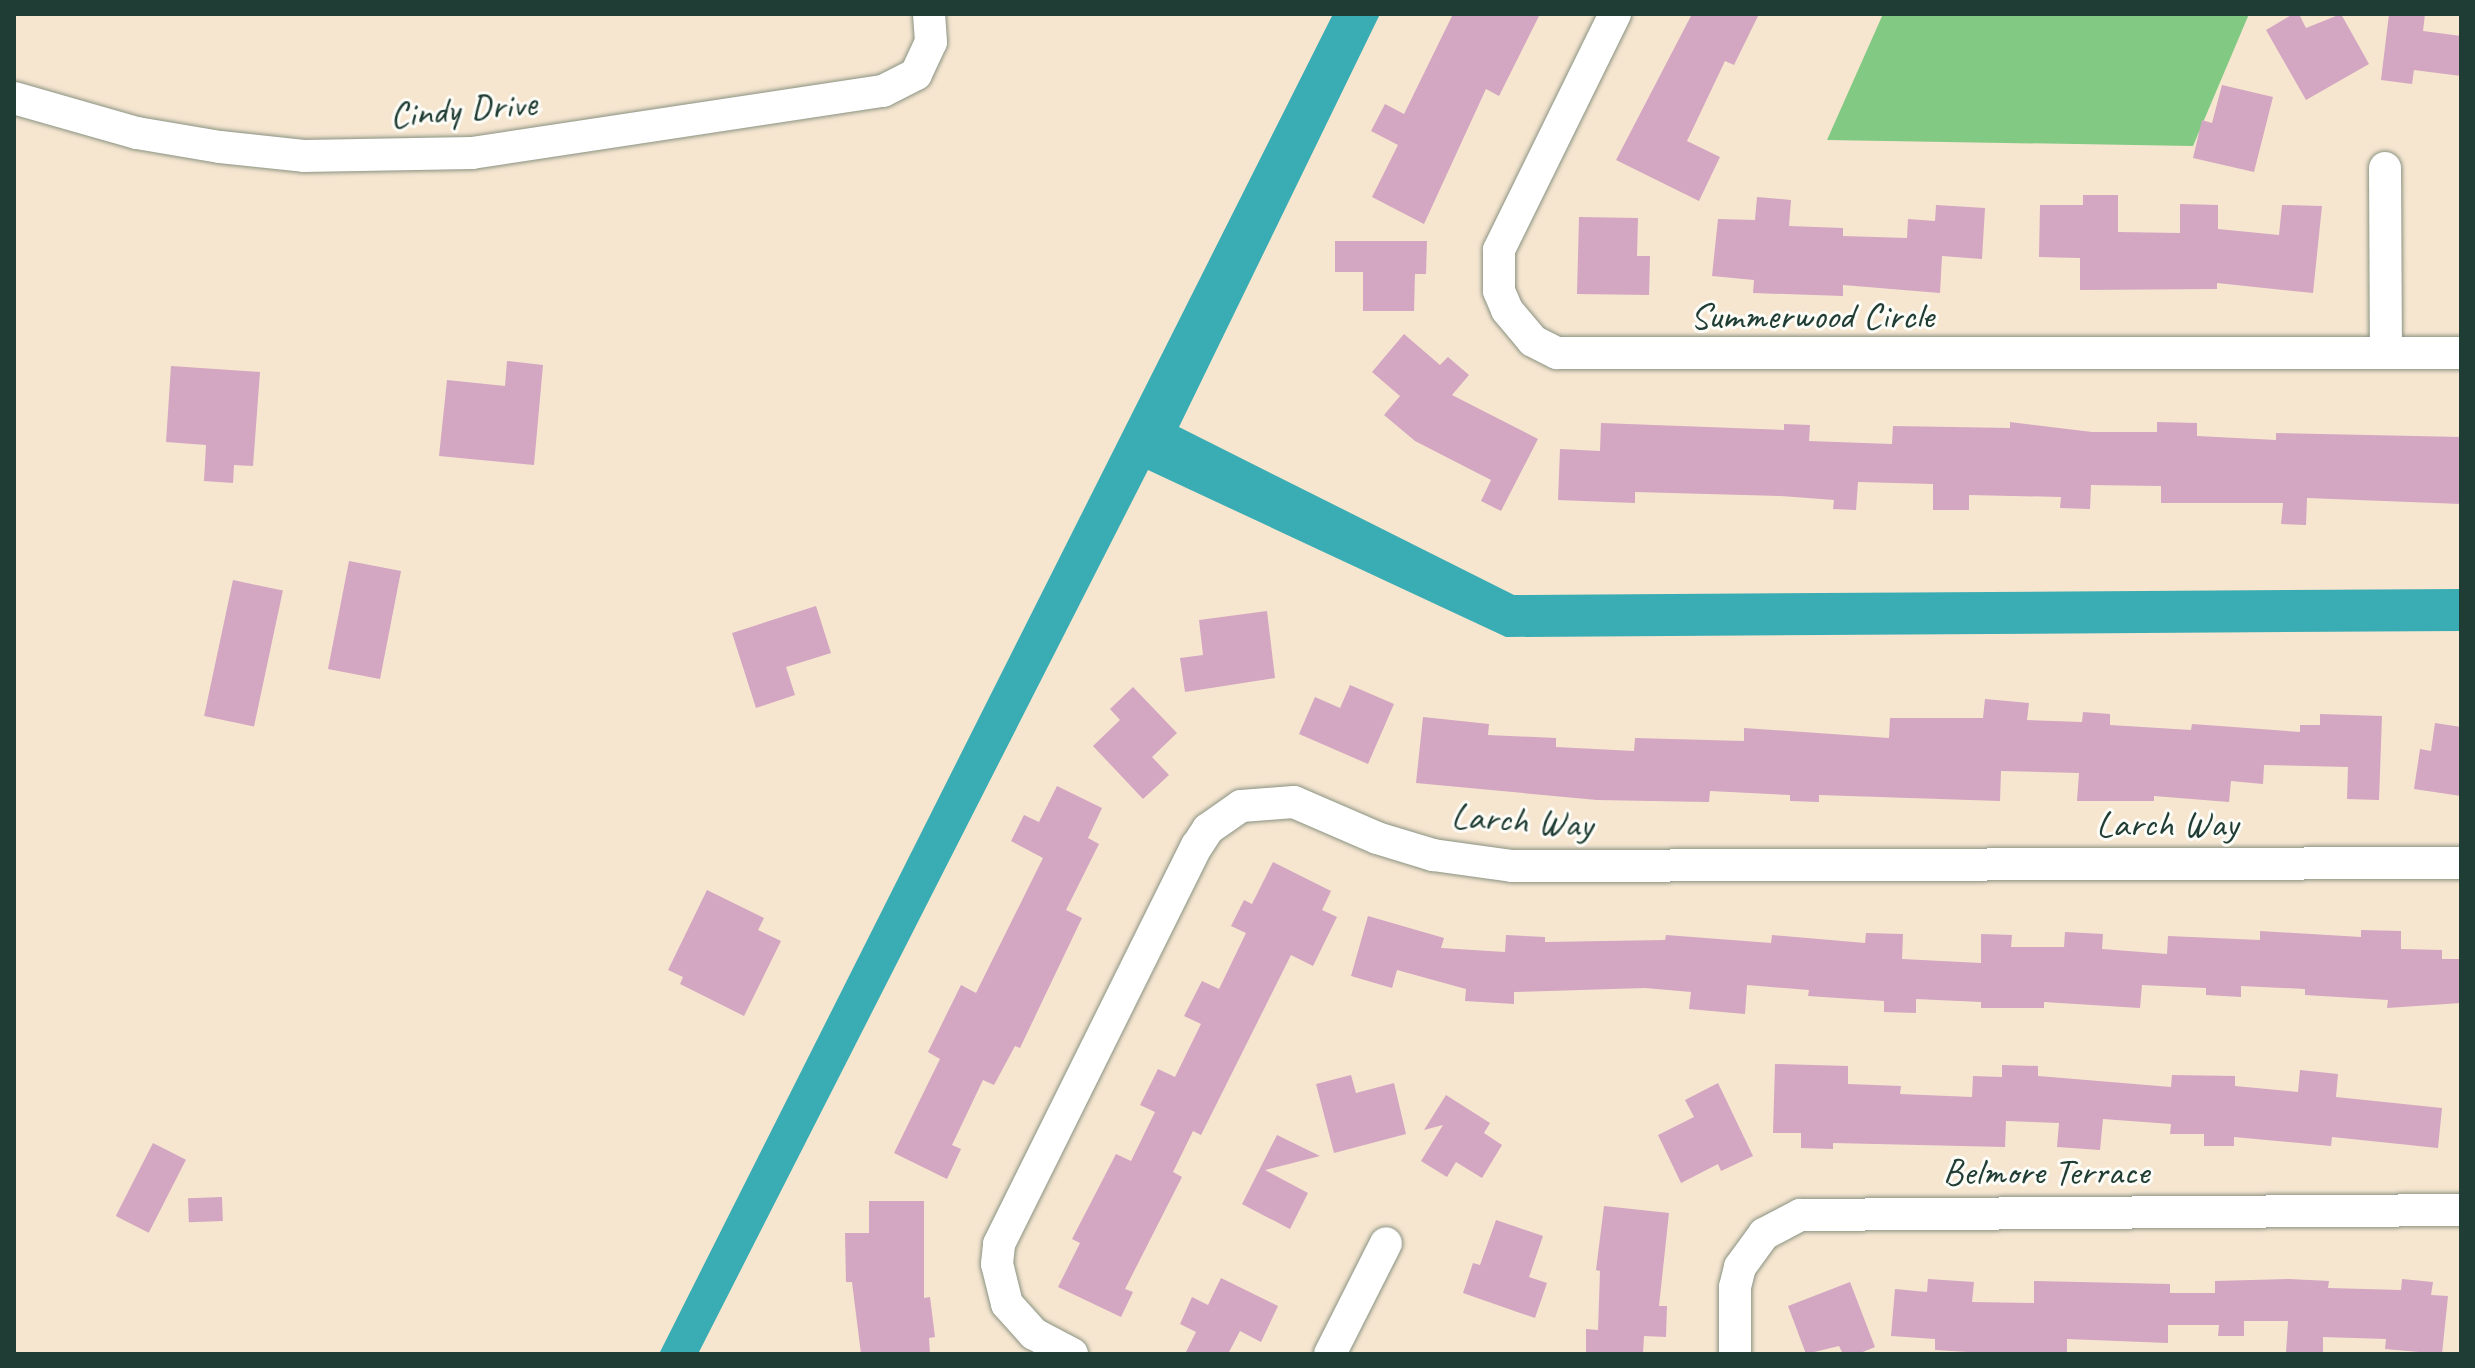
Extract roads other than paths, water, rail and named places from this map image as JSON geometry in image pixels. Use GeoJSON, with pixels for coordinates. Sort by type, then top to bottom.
{"type":"FeatureCollection","features":[{"type":"Feature","properties":{"kind":"street","name":"Cindy Drive"},"geometry":{"type":"LineString","coordinates":[[14,98],[137,133],[220,147],[388,157],[535,145],[853,96],[901,85],[916,74],[931,42],[929,14]]}},
{"type":"Feature","properties":{"kind":"street","name":"Summerwood Circle"},"geometry":{"type":"LineString","coordinates":[[1615,14],[1499,250],[1499,291],[1507,310],[1533,341],[1557,353],[2461,353]]}},
{"type":"Feature","properties":{"kind":"street"},"geometry":{"type":"LineString","coordinates":[[2385,168],[2386,353]]}},
{"type":"Feature","properties":{"kind":"street","name":"Larch Way"},"geometry":{"type":"LineString","coordinates":[[1072,1354],[1034,1334],[1007,1304],[998,1274],[999,1244],[1197,846],[1208,829],[1241,806],[1294,802],[1377,838],[1433,855],[1512,866],[2461,863]]}},
{"type":"Feature","properties":{"kind":"street","name":"Belmore Terrace"},"geometry":{"type":"LineString","coordinates":[[1735,1354],[1735,1287],[1740,1267],[1764,1234],[1800,1215],[2461,1210]]}},
{"type":"Feature","properties":{"kind":"street"},"geometry":{"type":"LineString","coordinates":[[1330,1354],[1386,1243]]}},
{"type":"Feature","properties":{"kind":"water"},"geometry":{"type":"Polygon","coordinates":[[[1333,14],[1380,14],[1179,427],[1514,595],[2461,589],[2461,631],[1506,637],[1148,470],[698,1354],[659,1354],[1333,14]]]}}]}
